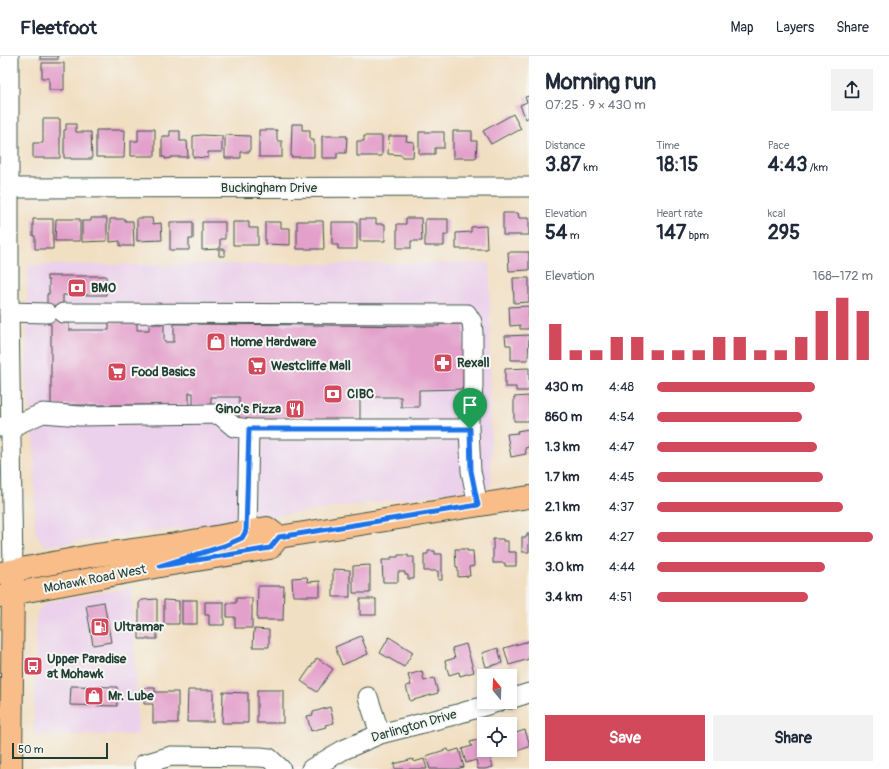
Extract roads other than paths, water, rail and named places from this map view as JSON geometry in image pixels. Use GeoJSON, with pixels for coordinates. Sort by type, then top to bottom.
{"type":"FeatureCollection","features":[{"type":"Feature","properties":{"kind":"main road","name":"Mohawk Road West"},"geometry":{"type":"LineString","coordinates":[[7,595],[160,566],[270,548],[279,537],[529,497]]}},
{"type":"Feature","properties":{"kind":"main road","name":"Mohawk Road West"},"geometry":{"type":"LineString","coordinates":[[7,572],[90,556],[170,545],[267,528],[279,537]]}},
{"type":"Feature","properties":{"kind":"main road"},"geometry":{"type":"LineString","coordinates":[[160,566],[224,546],[242,538],[246,531]]}},
{"type":"Feature","properties":{"kind":"main road"},"geometry":{"type":"LineString","coordinates":[[7,572],[11,769]]}},
{"type":"Feature","properties":{"kind":"street"},"geometry":{"type":"LineString","coordinates":[[7,572],[6,427],[9,312],[5,268],[9,188],[9,56]]}},
{"type":"Feature","properties":{"kind":"street","name":"Buckingham Drive"},"geometry":{"type":"LineString","coordinates":[[9,188],[529,187]]}},
{"type":"Feature","properties":{"kind":"street"},"geometry":{"type":"LineString","coordinates":[[9,312],[467,314],[472,322],[473,333],[473,386],[469,410],[471,471],[478,505]]}},
{"type":"Feature","properties":{"kind":"street"},"geometry":{"type":"LineString","coordinates":[[6,427],[44,413],[80,416],[219,414],[234,428],[249,429],[470,429]]}},
{"type":"Feature","properties":{"kind":"street"},"geometry":{"type":"LineString","coordinates":[[246,531],[249,429]]}},
{"type":"Feature","properties":{"kind":"street"},"geometry":{"type":"LineString","coordinates":[[517,697],[529,693]]}},
{"type":"Feature","properties":{"kind":"street"},"geometry":{"type":"LineString","coordinates":[[368,698],[380,734]]}},
{"type":"Feature","properties":{"kind":"street","name":"Darlington Drive"},"geometry":{"type":"LineString","coordinates":[[311,769],[343,750],[380,734],[477,708]]}},
{"type":"Feature","properties":{"kind":"street"},"geometry":{"type":"LineString","coordinates":[[144,764],[171,756],[254,757],[269,758],[281,769]]}},
{"type":"Feature","properties":{"kind":"place","name":"BMO"},"geometry":{"type":"Point","coordinates":[77,288]}},
{"type":"Feature","properties":{"kind":"place","name":"Home Hardware"},"geometry":{"type":"Point","coordinates":[216,342]}},
{"type":"Feature","properties":{"kind":"place","name":"Rexall"},"geometry":{"type":"Point","coordinates":[443,363]}},
{"type":"Feature","properties":{"kind":"place","name":"Westcliffe Mall"},"geometry":{"type":"Point","coordinates":[257,366]}},
{"type":"Feature","properties":{"kind":"place","name":"Food Basics"},"geometry":{"type":"Point","coordinates":[117,372]}},
{"type":"Feature","properties":{"kind":"place","name":"CIBC"},"geometry":{"type":"Point","coordinates":[333,394]}},
{"type":"Feature","properties":{"kind":"place","name":"Gino's Pizza"},"geometry":{"type":"Point","coordinates":[295,409]}},
{"type":"Feature","properties":{"kind":"place","name":"Ultramar"},"geometry":{"type":"Point","coordinates":[100,627]}},
{"type":"Feature","properties":{"kind":"place","name":"Upper Paradise at Mohawk"},"geometry":{"type":"Point","coordinates":[33,666]}},
{"type":"Feature","properties":{"kind":"place","name":"Mr. Lube"},"geometry":{"type":"Point","coordinates":[94,696]}}]}
